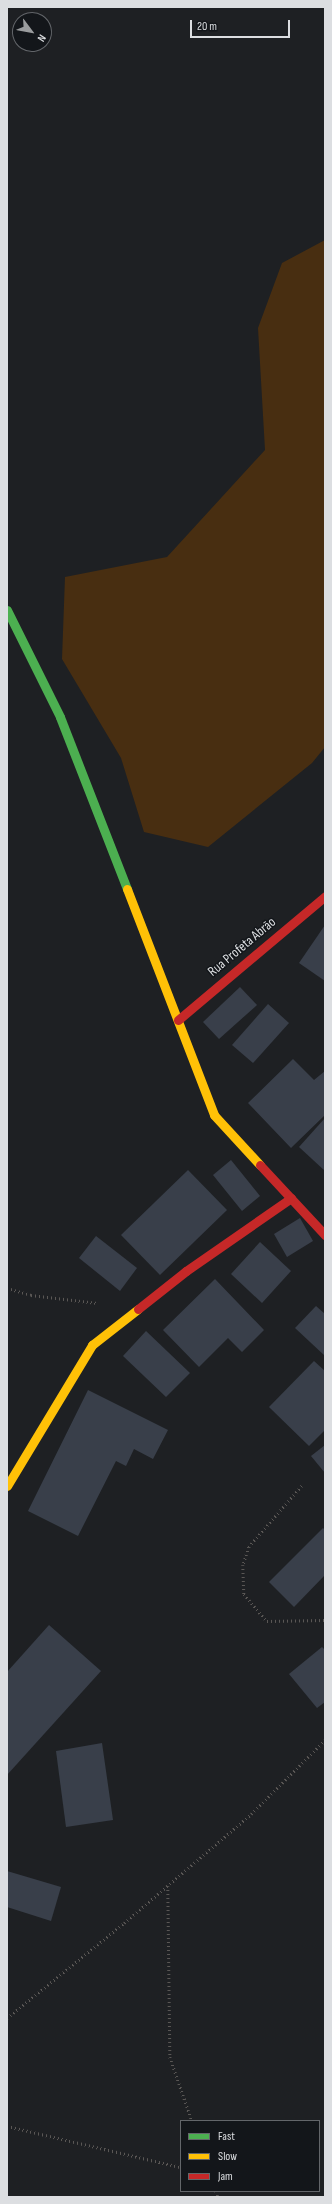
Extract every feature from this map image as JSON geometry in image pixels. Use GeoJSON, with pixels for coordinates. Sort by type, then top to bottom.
{"type":"FeatureCollection","features":[{"type":"Feature","properties":{"kind":"street"},"geometry":{"type":"LineString","coordinates":[[7,610],[60,717],[214,1115],[325,1235]]}},
{"type":"Feature","properties":{"kind":"street","name":"Rua Profeta Abrão"},"geometry":{"type":"LineString","coordinates":[[178,1020],[325,896]]}},
{"type":"Feature","properties":{"kind":"street"},"geometry":{"type":"LineString","coordinates":[[7,1486],[92,1345],[186,1271],[291,1198]]}},
{"type":"Feature","properties":{"kind":"path"},"geometry":{"type":"LineString","coordinates":[[7,1288],[31,1295],[106,1304]]}},
{"type":"Feature","properties":{"kind":"path"},"geometry":{"type":"LineString","coordinates":[[302,1486],[249,1547],[243,1565],[244,1594],[267,1621],[325,1620]]}},
{"type":"Feature","properties":{"kind":"path"},"geometry":{"type":"LineString","coordinates":[[7,2018],[168,1885],[251,1814],[325,1740]]}},
{"type":"Feature","properties":{"kind":"path"},"geometry":{"type":"LineString","coordinates":[[168,1885],[170,2057],[192,2120]]}},
{"type":"Feature","properties":{"kind":"path"},"geometry":{"type":"LineString","coordinates":[[7,2126],[180,2167]]}},
{"type":"Feature","properties":{"kind":"shaded area"},"geometry":{"type":"Polygon","coordinates":[[[325,240],[325,747],[312,763],[208,847],[144,832],[121,758],[62,659],[65,577],[167,557],[265,450],[258,328],[282,263],[325,240]]]}},
{"type":"Feature","properties":{"kind":"building"},"geometry":{"type":"Polygon","coordinates":[[[325,925],[325,981],[299,963],[325,925]]]}},
{"type":"Feature","properties":{"kind":"building"},"geometry":{"type":"Polygon","coordinates":[[[240,987],[257,1005],[219,1039],[203,1022],[240,987]]]}},
{"type":"Feature","properties":{"kind":"building"},"geometry":{"type":"Polygon","coordinates":[[[268,1004],[289,1023],[253,1063],[232,1045],[268,1004]]]}},
{"type":"Feature","properties":{"kind":"building"},"geometry":{"type":"Polygon","coordinates":[[[293,1059],[314,1080],[325,1071],[325,1115],[291,1148],[248,1103],[293,1059]]]}},
{"type":"Feature","properties":{"kind":"building"},"geometry":{"type":"Polygon","coordinates":[[[325,1118],[325,1171],[299,1147],[325,1118]]]}},
{"type":"Feature","properties":{"kind":"building"},"geometry":{"type":"Polygon","coordinates":[[[231,1160],[260,1196],[242,1211],[213,1175],[231,1160]]]}},
{"type":"Feature","properties":{"kind":"building"},"geometry":{"type":"Polygon","coordinates":[[[188,1170],[227,1210],[160,1275],[121,1235],[188,1170]]]}},
{"type":"Feature","properties":{"kind":"building"},"geometry":{"type":"Polygon","coordinates":[[[300,1218],[313,1241],[287,1257],[274,1234],[300,1218]]]}},
{"type":"Feature","properties":{"kind":"building"},"geometry":{"type":"Polygon","coordinates":[[[96,1236],[137,1268],[120,1291],[79,1258],[96,1236]]]}},
{"type":"Feature","properties":{"kind":"building"},"geometry":{"type":"Polygon","coordinates":[[[260,1242],[291,1271],[262,1303],[231,1274],[260,1242]]]}},
{"type":"Feature","properties":{"kind":"building"},"geometry":{"type":"Polygon","coordinates":[[[215,1279],[264,1330],[242,1352],[228,1338],[199,1367],[163,1330],[215,1279]]]}},
{"type":"Feature","properties":{"kind":"building"},"geometry":{"type":"Polygon","coordinates":[[[316,1306],[325,1314],[325,1356],[295,1328],[316,1306]]]}},
{"type":"Feature","properties":{"kind":"building"},"geometry":{"type":"Polygon","coordinates":[[[146,1331],[190,1373],[166,1397],[123,1356],[146,1331]]]}},
{"type":"Feature","properties":{"kind":"building"},"geometry":{"type":"Polygon","coordinates":[[[314,1361],[325,1371],[325,1430],[309,1446],[269,1407],[314,1361]]]}},
{"type":"Feature","properties":{"kind":"building"},"geometry":{"type":"Polygon","coordinates":[[[88,1390],[168,1430],[153,1459],[134,1449],[126,1466],[116,1461],[78,1536],[28,1511],[88,1390]]]}},
{"type":"Feature","properties":{"kind":"building"},"geometry":{"type":"Polygon","coordinates":[[[325,1445],[325,1473],[311,1456],[325,1445]]]}},
{"type":"Feature","properties":{"kind":"building"},"geometry":{"type":"Polygon","coordinates":[[[323,1528],[325,1530],[325,1575],[294,1607],[269,1582],[323,1528]]]}},
{"type":"Feature","properties":{"kind":"building"},"geometry":{"type":"Polygon","coordinates":[[[49,1625],[101,1671],[7,1775],[7,1672],[49,1625]]]}},
{"type":"Feature","properties":{"kind":"building"},"geometry":{"type":"Polygon","coordinates":[[[322,1647],[325,1650],[325,1702],[317,1708],[289,1674],[322,1647]]]}},
{"type":"Feature","properties":{"kind":"building"},"geometry":{"type":"Polygon","coordinates":[[[102,1743],[113,1820],[66,1827],[56,1751],[102,1743]]]}},
{"type":"Feature","properties":{"kind":"building"},"geometry":{"type":"Polygon","coordinates":[[[7,1871],[61,1887],[51,1921],[7,1907],[7,1871]]]}},
{"type":"Feature","properties":{"kind":"traffic: fast"},"geometry":{"type":"LineString","coordinates":[[7,610],[60,717],[127,889]]}},
{"type":"Feature","properties":{"kind":"traffic: slow"},"geometry":{"type":"LineString","coordinates":[[127,889],[214,1115],[260,1165]]}},
{"type":"Feature","properties":{"kind":"traffic: slow"},"geometry":{"type":"LineString","coordinates":[[7,1486],[92,1345],[138,1309]]}},
{"type":"Feature","properties":{"kind":"traffic: jam"},"geometry":{"type":"LineString","coordinates":[[178,1020],[325,896]]}},
{"type":"Feature","properties":{"kind":"traffic: jam"},"geometry":{"type":"LineString","coordinates":[[260,1165],[325,1235]]}},
{"type":"Feature","properties":{"kind":"traffic: jam"},"geometry":{"type":"LineString","coordinates":[[138,1309],[186,1271],[291,1198]]}}]}
